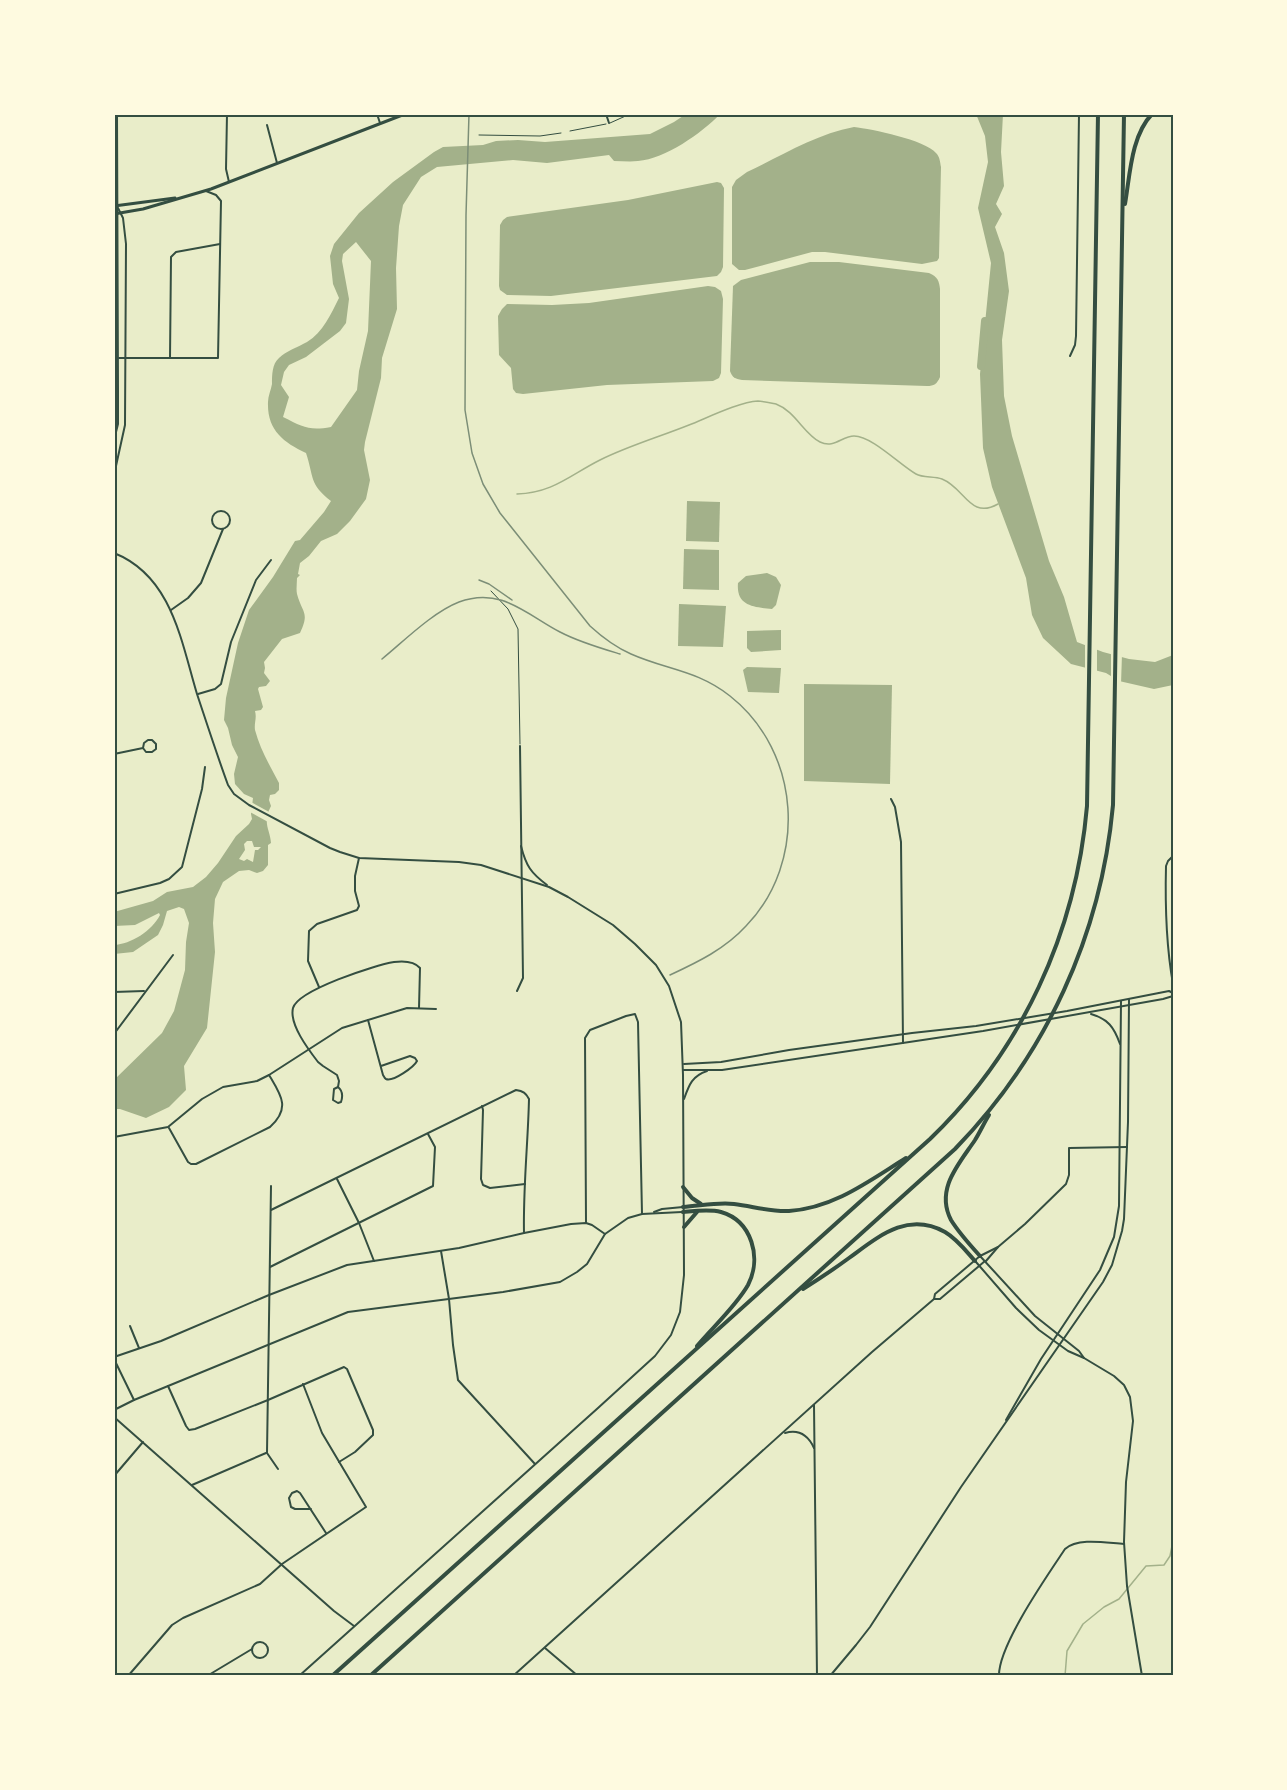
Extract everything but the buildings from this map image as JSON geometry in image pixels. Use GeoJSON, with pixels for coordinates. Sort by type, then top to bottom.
{"type":"FeatureCollection","features":[{"type":"Feature","properties":{"kind":"highway"},"geometry":{"type":"LineString","coordinates":[[332,1676],[915,1153],[958,1111],[996,1062],[1028,1011],[1053,958],[1073,896],[1084,837],[1088,790],[1098,114]]}},
{"type":"Feature","properties":{"kind":"highway"},"geometry":{"type":"LineString","coordinates":[[370,1676],[944,1160],[996,1103],[1028,1059],[1055,1011],[1080,956],[1095,909],[1106,863],[1112,822],[1115,781],[1124,114]]}},
{"type":"Feature","properties":{"kind":"highway"},"geometry":{"type":"LineString","coordinates":[[1123,213],[1137,141],[1142,128],[1152,114]]}},
{"type":"Feature","properties":{"kind":"highway"},"geometry":{"type":"LineString","coordinates":[[981,1256],[951,1219],[946,1205],[946,1194],[954,1170],[975,1140],[996,1103]]}},
{"type":"Feature","properties":{"kind":"highway"},"geometry":{"type":"LineString","coordinates":[[683,1210],[702,1205],[731,1204],[782,1211],[810,1208],[833,1201],[851,1192],[915,1153]]}},
{"type":"Feature","properties":{"kind":"highway"},"geometry":{"type":"LineString","coordinates":[[683,1187],[702,1205]]}},
{"type":"Feature","properties":{"kind":"highway"},"geometry":{"type":"LineString","coordinates":[[683,1210],[720,1212],[741,1224],[752,1243],[754,1265],[751,1278],[742,1294],[685,1359]]}},
{"type":"Feature","properties":{"kind":"highway"},"geometry":{"type":"LineString","coordinates":[[684,1227],[698,1211]]}},
{"type":"Feature","properties":{"kind":"highway"},"geometry":{"type":"LineString","coordinates":[[790,1298],[881,1235],[908,1225],[923,1225],[945,1232],[957,1241],[975,1261]]}},
{"type":"Feature","properties":{"kind":"main road"},"geometry":{"type":"LineString","coordinates":[[117,213],[143,209],[206,190],[405,114]]}},
{"type":"Feature","properties":{"kind":"main road"},"geometry":{"type":"LineString","coordinates":[[116,206],[186,196]]}},
{"type":"Feature","properties":{"kind":"street"},"geometry":{"type":"LineString","coordinates":[[114,440],[118,424],[117,114]]}},
{"type":"Feature","properties":{"kind":"street"},"geometry":{"type":"LineString","coordinates":[[227,114],[226,169],[229,182]]}},
{"type":"Feature","properties":{"kind":"street"},"geometry":{"type":"LineString","coordinates":[[377,114],[380,123]]}},
{"type":"Feature","properties":{"kind":"street"},"geometry":{"type":"LineString","coordinates":[[606,114],[609,123]]}},
{"type":"Feature","properties":{"kind":"street"},"geometry":{"type":"LineString","coordinates":[[1070,356],[1076,336],[1079,114]]}},
{"type":"Feature","properties":{"kind":"street"},"geometry":{"type":"LineString","coordinates":[[267,125],[278,163]]}},
{"type":"Feature","properties":{"kind":"street"},"geometry":{"type":"LineString","coordinates":[[118,358],[218,358],[221,203],[220,198],[206,190]]}},
{"type":"Feature","properties":{"kind":"street"},"geometry":{"type":"LineString","coordinates":[[114,475],[125,425],[126,239],[123,218],[117,213]]}},
{"type":"Feature","properties":{"kind":"street"},"geometry":{"type":"LineString","coordinates":[[170,358],[171,257],[176,252],[221,244]]}},
{"type":"Feature","properties":{"kind":"street"},"geometry":{"type":"LineString","coordinates":[[118,271],[126,271]]}},
{"type":"Feature","properties":{"kind":"street"},"geometry":{"type":"LineString","coordinates":[[171,610],[188,598],[201,583],[223,529],[228,526],[230,520],[228,515],[220,511],[215,514],[213,521],[215,526],[223,529]]}},
{"type":"Feature","properties":{"kind":"street"},"geometry":{"type":"LineString","coordinates":[[114,553],[126,557],[146,573],[171,610],[228,785],[234,794],[249,805],[330,848],[359,858],[482,865],[549,887],[576,901],[613,926],[656,965],[669,986],[681,1022],[684,1275],[680,1312],[671,1335],[655,1356],[299,1676]]}},
{"type":"Feature","properties":{"kind":"street"},"geometry":{"type":"LineString","coordinates":[[198,694],[215,689],[221,684],[231,642],[256,580],[271,560]]}},
{"type":"Feature","properties":{"kind":"street"},"geometry":{"type":"LineString","coordinates":[[147,740],[152,740],[156,744],[156,749],[152,752],[146,752],[143,748],[147,740]]}},
{"type":"Feature","properties":{"kind":"street"},"geometry":{"type":"LineString","coordinates":[[517,991],[523,978],[520,746]]}},
{"type":"Feature","properties":{"kind":"street"},"geometry":{"type":"LineString","coordinates":[[114,754],[143,748]]}},
{"type":"Feature","properties":{"kind":"street"},"geometry":{"type":"LineString","coordinates":[[114,894],[160,883],[169,879],[182,867],[202,789],[205,767]]}},
{"type":"Feature","properties":{"kind":"street"},"geometry":{"type":"LineString","coordinates":[[891,799],[901,842],[903,1043]]}},
{"type":"Feature","properties":{"kind":"street"},"geometry":{"type":"LineString","coordinates":[[521,846],[525,863],[531,872],[549,887]]}},
{"type":"Feature","properties":{"kind":"street"},"geometry":{"type":"LineString","coordinates":[[1173,856],[1167,864],[1166,880],[1167,941],[1173,984]]}},
{"type":"Feature","properties":{"kind":"street"},"geometry":{"type":"LineString","coordinates":[[319,987],[308,961],[309,931],[317,924],[357,910],[359,906],[355,891],[355,876],[359,858]]}},
{"type":"Feature","properties":{"kind":"street"},"geometry":{"type":"LineString","coordinates":[[114,1034],[173,955]]}},
{"type":"Feature","properties":{"kind":"street"},"geometry":{"type":"LineString","coordinates":[[338,1087],[343,1097],[338,1103],[333,1100],[332,1094],[338,1087],[337,1075],[322,1066],[294,1024],[293,1009],[296,1003],[319,987],[394,962],[414,963],[420,968],[419,1008]]}},
{"type":"Feature","properties":{"kind":"street"},"geometry":{"type":"LineString","coordinates":[[114,992],[146,991]]}},
{"type":"Feature","properties":{"kind":"street"},"geometry":{"type":"LineString","coordinates":[[683,1064],[722,1062],[904,1034],[1011,1021],[1169,992],[1173,995]]}},
{"type":"Feature","properties":{"kind":"street"},"geometry":{"type":"LineString","coordinates":[[683,1070],[710,1071],[1009,1027],[1121,1007],[1173,995]]}},
{"type":"Feature","properties":{"kind":"street"},"geometry":{"type":"LineString","coordinates":[[830,1676],[870,1627],[963,1484],[1103,1282],[1112,1265],[1122,1231],[1127,1147],[1129,999]]}},
{"type":"Feature","properties":{"kind":"street"},"geometry":{"type":"LineString","coordinates":[[1001,1429],[1053,1341],[1090,1287],[1114,1237],[1119,1206],[1121,1000]]}},
{"type":"Feature","properties":{"kind":"street"},"geometry":{"type":"LineString","coordinates":[[114,1137],[168,1127],[202,1099],[223,1087],[257,1081],[335,1032],[407,1008],[436,1009]]}},
{"type":"Feature","properties":{"kind":"street"},"geometry":{"type":"LineString","coordinates":[[1088,1013],[1103,1018],[1111,1024],[1121,1046]]}},
{"type":"Feature","properties":{"kind":"street"},"geometry":{"type":"LineString","coordinates":[[586,1223],[585,1038],[590,1030],[635,1014],[639,1022],[642,1214]]}},
{"type":"Feature","properties":{"kind":"street"},"geometry":{"type":"LineString","coordinates":[[368,1020],[383,1075],[387,1080],[413,1067],[417,1061],[410,1056],[381,1066]]}},
{"type":"Feature","properties":{"kind":"street"},"geometry":{"type":"LineString","coordinates":[[683,1101],[690,1082],[697,1076],[710,1071]]}},
{"type":"Feature","properties":{"kind":"street"},"geometry":{"type":"LineString","coordinates":[[168,1127],[188,1162],[196,1164],[270,1127],[276,1121],[283,1104],[282,1096],[269,1075]]}},
{"type":"Feature","properties":{"kind":"street"},"geometry":{"type":"LineString","coordinates":[[271,1210],[482,1106],[516,1090],[522,1090],[529,1099],[524,1233]]}},
{"type":"Feature","properties":{"kind":"street"},"geometry":{"type":"LineString","coordinates":[[482,1106],[481,1179],[483,1185],[490,1188],[525,1184]]}},
{"type":"Feature","properties":{"kind":"street"},"geometry":{"type":"LineString","coordinates":[[270,1267],[433,1186],[435,1147],[428,1134]]}},
{"type":"Feature","properties":{"kind":"street"},"geometry":{"type":"LineString","coordinates":[[934,1299],[940,1299],[985,1262],[1066,1184],[1069,1175],[1069,1148],[1127,1147]]}},
{"type":"Feature","properties":{"kind":"street"},"geometry":{"type":"LineString","coordinates":[[337,1179],[359,1222],[374,1261]]}},
{"type":"Feature","properties":{"kind":"street"},"geometry":{"type":"LineString","coordinates":[[271,1186],[267,1453],[278,1468]]}},
{"type":"Feature","properties":{"kind":"street"},"geometry":{"type":"LineString","coordinates":[[114,1410],[348,1312],[503,1292],[560,1282],[587,1264],[605,1234],[628,1218],[642,1214],[683,1210]]}},
{"type":"Feature","properties":{"kind":"street"},"geometry":{"type":"LineString","coordinates":[[134,1400],[114,1358],[347,1265],[459,1248],[571,1224],[586,1223],[605,1234]]}},
{"type":"Feature","properties":{"kind":"street"},"geometry":{"type":"LineString","coordinates":[[513,1676],[872,1352],[934,1299],[935,1294],[981,1256],[998,1247]]}},
{"type":"Feature","properties":{"kind":"street"},"geometry":{"type":"LineString","coordinates":[[441,1251],[458,1380],[535,1464]]}},
{"type":"Feature","properties":{"kind":"street"},"geometry":{"type":"LineString","coordinates":[[981,1256],[1035,1316],[1079,1351],[1084,1358]]}},
{"type":"Feature","properties":{"kind":"street"},"geometry":{"type":"LineString","coordinates":[[975,1261],[1038,1330],[1077,1356],[1114,1376],[1124,1385],[1130,1397],[1133,1421],[1126,1482],[1124,1544],[1127,1586],[1142,1676]]}},
{"type":"Feature","properties":{"kind":"street"},"geometry":{"type":"LineString","coordinates":[[130,1326],[139,1348]]}},
{"type":"Feature","properties":{"kind":"street"},"geometry":{"type":"LineString","coordinates":[[168,1386],[189,1430],[268,1400],[344,1367],[347,1369],[373,1430],[373,1435],[355,1452],[339,1462]]}},
{"type":"Feature","properties":{"kind":"street"},"geometry":{"type":"LineString","coordinates":[[128,1676],[172,1625],[260,1584],[282,1564],[366,1507],[322,1433],[303,1384]]}},
{"type":"Feature","properties":{"kind":"street"},"geometry":{"type":"LineString","coordinates":[[814,1405],[817,1676]]}},
{"type":"Feature","properties":{"kind":"street"},"geometry":{"type":"LineString","coordinates":[[114,1417],[354,1626]]}},
{"type":"Feature","properties":{"kind":"street"},"geometry":{"type":"LineString","coordinates":[[783,1434],[799,1432],[808,1438],[814,1448]]}},
{"type":"Feature","properties":{"kind":"street"},"geometry":{"type":"LineString","coordinates":[[114,1476],[143,1442]]}},
{"type":"Feature","properties":{"kind":"street"},"geometry":{"type":"LineString","coordinates":[[192,1485],[267,1453]]}},
{"type":"Feature","properties":{"kind":"street"},"geometry":{"type":"LineString","coordinates":[[311,1509],[291,1507],[288,1502],[292,1493],[297,1491],[300,1493],[311,1509],[326,1533]]}},
{"type":"Feature","properties":{"kind":"street"},"geometry":{"type":"LineString","coordinates":[[999,1676],[1003,1655],[1029,1604],[1065,1549],[1077,1542],[1124,1544]]}},
{"type":"Feature","properties":{"kind":"street"},"geometry":{"type":"LineString","coordinates":[[207,1676],[262,1642],[268,1647],[268,1653],[260,1659],[253,1654],[252,1649]]}},
{"type":"Feature","properties":{"kind":"street"},"geometry":{"type":"LineString","coordinates":[[545,1648],[578,1676]]}},
{"type":"Feature","properties":{"kind":"lane"},"geometry":{"type":"LineString","coordinates":[[570,131],[592,128],[630,114]]}},
{"type":"Feature","properties":{"kind":"lane"},"geometry":{"type":"LineString","coordinates":[[479,135],[540,136],[561,133]]}},
{"type":"Feature","properties":{"kind":"lane"},"geometry":{"type":"LineString","coordinates":[[491,591],[508,609],[518,629],[520,746]]}},
{"type":"Feature","properties":{"kind":"shaded area"},"geometry":{"type":"Polygon","coordinates":[[[686,114],[720,114],[682,144],[649,159],[614,161],[609,155],[547,163],[513,160],[437,167],[421,177],[403,205],[396,268],[397,309],[382,358],[381,378],[365,442],[364,450],[370,480],[366,499],[337,534],[321,541],[300,563],[297,594],[305,616],[303,626],[300,633],[282,639],[264,662],[264,673],[270,681],[266,686],[258,689],[263,707],[255,711],[255,730],[262,751],[279,783],[279,790],[270,795],[269,800],[271,806],[267,821],[271,843],[268,845],[268,865],[263,871],[257,873],[249,870],[239,871],[223,882],[215,899],[213,923],[215,952],[207,1028],[184,1066],[186,1090],[169,1107],[146,1118],[114,1109],[114,1080],[162,1033],[174,1011],[185,970],[189,923],[184,909],[179,907],[167,911],[158,935],[133,952],[114,954],[114,945],[140,936],[160,915],[159,913],[135,925],[114,926],[114,912],[153,901],[167,892],[193,887],[206,877],[236,836],[252,819],[253,798],[244,794],[235,784],[234,774],[238,757],[224,720],[226,698],[238,643],[249,610],[295,541],[300,540],[331,501],[316,485],[306,453],[290,444],[274,428],[268,412],[268,400],[277,360],[318,333],[339,298],[333,284],[330,256],[334,244],[359,213],[393,182],[443,147],[483,145],[496,141],[545,142],[650,134],[686,114]],[[356,242],[343,254],[342,261],[349,299],[346,323],[340,331],[306,357],[289,365],[284,372],[281,385],[289,397],[283,417],[306,427],[317,429],[331,427],[357,390],[368,331],[371,261],[356,242]],[[252,841],[244,844],[245,850],[239,859],[253,862],[255,850],[261,847],[254,847],[252,841]]]}},
{"type":"Feature","properties":{"kind":"shaded area"},"geometry":{"type":"Polygon","coordinates":[[[976,114],[1003,114],[1001,152],[1004,186],[996,204],[1002,214],[995,227],[1004,253],[1009,291],[1002,340],[1004,396],[1012,436],[1049,561],[1064,597],[1077,642],[1129,659],[1155,662],[1173,655],[1173,685],[1154,689],[1119,681],[1106,673],[1071,664],[1043,638],[1032,615],[1026,578],[992,487],[983,448],[980,374],[991,263],[978,208],[988,162],[985,136],[976,114]]]}},
{"type":"Feature","properties":{"kind":"shaded area"},"geometry":{"type":"Polygon","coordinates":[[[854,127],[910,140],[930,148],[937,155],[941,167],[939,258],[937,261],[922,264],[812,252],[739,270],[732,264],[732,187],[736,180],[747,172],[812,140],[854,127]]]}},
{"type":"Feature","properties":{"kind":"shaded area"},"geometry":{"type":"Polygon","coordinates":[[[721,183],[724,188],[723,267],[717,276],[551,296],[507,295],[500,290],[500,225],[507,217],[628,200],[721,183]]]}},
{"type":"Feature","properties":{"kind":"shaded area"},"geometry":{"type":"Polygon","coordinates":[[[810,262],[839,262],[929,273],[936,278],[940,289],[940,377],[936,383],[927,386],[742,380],[733,376],[730,371],[733,286],[741,280],[810,262]]]}},
{"type":"Feature","properties":{"kind":"shaded area"},"geometry":{"type":"Polygon","coordinates":[[[708,286],[721,291],[723,299],[719,378],[713,381],[607,385],[523,394],[516,393],[513,389],[511,368],[499,355],[498,316],[507,304],[589,303],[708,286]]]}},
{"type":"Feature","properties":{"kind":"shaded area"},"geometry":{"type":"Polygon","coordinates":[[[687,501],[720,502],[719,542],[686,541],[687,501]]]}},
{"type":"Feature","properties":{"kind":"shaded area"},"geometry":{"type":"Polygon","coordinates":[[[684,549],[719,550],[719,590],[683,589],[684,549]]]}},
{"type":"Feature","properties":{"kind":"shaded area"},"geometry":{"type":"Polygon","coordinates":[[[767,573],[776,577],[781,585],[776,605],[772,609],[747,604],[740,596],[738,583],[746,576],[767,573]]]}},
{"type":"Feature","properties":{"kind":"shaded area"},"geometry":{"type":"Polygon","coordinates":[[[679,604],[726,606],[723,647],[678,646],[679,604]]]}},
{"type":"Feature","properties":{"kind":"shaded area"},"geometry":{"type":"Polygon","coordinates":[[[781,630],[781,650],[751,652],[747,648],[747,631],[781,630]]]}},
{"type":"Feature","properties":{"kind":"shaded area"},"geometry":{"type":"Polygon","coordinates":[[[747,667],[781,668],[779,693],[748,692],[743,670],[747,667]]]}},
{"type":"Feature","properties":{"kind":"shaded area"},"geometry":{"type":"Polygon","coordinates":[[[804,684],[892,685],[890,784],[804,781],[804,684]]]}},
{"type":"Feature","properties":{"kind":"pier"},"geometry":{"type":"Polygon","coordinates":[[[1085,642],[1097,647],[1097,674],[1085,670],[1085,642]]]}},
{"type":"Feature","properties":{"kind":"pier"},"geometry":{"type":"Polygon","coordinates":[[[1111,651],[1122,654],[1121,684],[1111,679],[1111,651]]]}},
{"type":"Feature","properties":{"kind":"pier"},"geometry":{"type":"Polygon","coordinates":[[[251,802],[271,813],[270,823],[248,811],[251,802]]]}},
{"type":"Feature","properties":{"kind":"waterway"},"geometry":{"type":"LineString","coordinates":[[981,366],[985,321]]}},
{"type":"Feature","properties":{"kind":"waterway"},"geometry":{"type":"LineString","coordinates":[[517,494],[551,487],[622,450],[733,407],[758,401],[783,407],[820,442],[830,444],[854,436],[861,437],[916,474],[939,478],[950,483],[974,505],[988,508],[998,504]]}},
{"type":"Feature","properties":{"kind":"waterway"},"geometry":{"type":"LineString","coordinates":[[1065,1676],[1067,1651],[1083,1624],[1104,1607],[1119,1599],[1146,1566],[1164,1565],[1170,1556],[1173,1541]]}},
{"type":"Feature","properties":{"kind":"railway"},"geometry":{"type":"LineString","coordinates":[[469,114],[465,410],[472,453],[483,484],[500,513],[590,626],[609,642],[625,651],[706,681],[730,696],[754,719],[771,747],[783,777],[788,808],[787,840],[780,871],[766,900],[746,926],[729,942],[701,960],[670,975]]}},
{"type":"Feature","properties":{"kind":"railway"},"geometry":{"type":"LineString","coordinates":[[479,580],[512,600]]}},
{"type":"Feature","properties":{"kind":"railway"},"geometry":{"type":"LineString","coordinates":[[382,659],[439,613],[459,602],[474,598],[501,600],[575,639],[620,654]]}}]}
